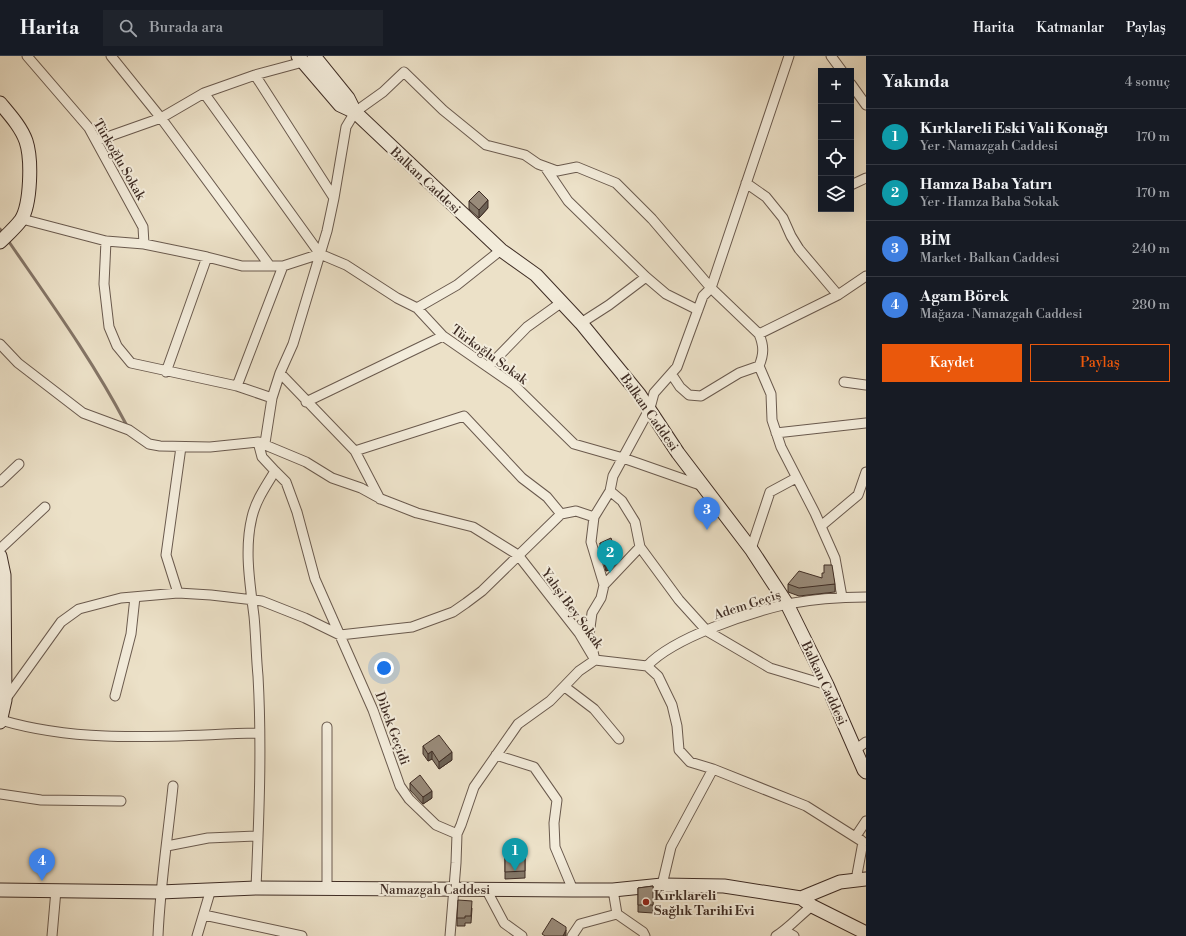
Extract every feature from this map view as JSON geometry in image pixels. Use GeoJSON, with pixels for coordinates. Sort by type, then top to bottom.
{"type":"FeatureCollection","features":[{"type":"Feature","properties":{"kind":"street","name":"Türkoğlu Sokak"},"geometry":{"type":"LineString","coordinates":[[28,56],[89,128],[143,227],[144,244]]}},
{"type":"Feature","properties":{"kind":"street"},"geometry":{"type":"LineString","coordinates":[[111,56],[161,118],[270,266]]}},
{"type":"Feature","properties":{"kind":"street"},"geometry":{"type":"LineString","coordinates":[[450,936],[457,834],[474,787],[518,724],[565,687],[580,671],[595,660],[590,635],[592,613],[601,598],[604,585],[591,542],[594,517],[610,491],[613,476],[650,408],[654,393],[672,375],[677,367],[703,296],[711,288],[789,56]]}},
{"type":"Feature","properties":{"kind":"street"},"geometry":{"type":"LineString","coordinates":[[831,56],[840,68]]}},
{"type":"Feature","properties":{"kind":"street"},"geometry":{"type":"LineString","coordinates":[[96,141],[161,118],[204,93],[305,58]]}},
{"type":"Feature","properties":{"kind":"street","name":"Balkan Caddesi"},"geometry":{"type":"LineString","coordinates":[[305,58],[340,105],[355,112],[501,250],[536,275],[581,323],[650,408],[678,453],[751,549],[787,604],[827,685],[866,772]]}},
{"type":"Feature","properties":{"kind":"street"},"geometry":{"type":"LineString","coordinates":[[0,344],[18,363],[83,413],[128,430],[149,444],[181,447],[210,447],[258,442],[265,443],[272,398],[280,373],[293,344],[320,254],[334,198],[346,128],[355,112],[383,92],[404,72],[443,110],[486,145],[525,155],[538,164],[557,171],[577,167],[616,183],[652,219],[711,288],[759,334],[763,344],[763,356],[759,366],[771,394],[772,420],[776,433],[781,447],[821,526],[835,558],[842,597]]}},
{"type":"Feature","properties":{"kind":"street"},"geometry":{"type":"LineString","coordinates":[[255,75],[334,198]]}},
{"type":"Feature","properties":{"kind":"street"},"geometry":{"type":"LineString","coordinates":[[854,88],[866,105]]}},
{"type":"Feature","properties":{"kind":"street"},"geometry":{"type":"LineString","coordinates":[[204,93],[320,254]]}},
{"type":"Feature","properties":{"kind":"street"},"geometry":{"type":"LineString","coordinates":[[0,103],[18,126],[26,141],[28,151],[28,200],[22,219],[0,242]]}},
{"type":"Feature","properties":{"kind":"street"},"geometry":{"type":"LineString","coordinates":[[545,167],[568,201],[646,277],[666,294],[698,310]]}},
{"type":"Feature","properties":{"kind":"street"},"geometry":{"type":"LineString","coordinates":[[854,184],[866,178]]}},
{"type":"Feature","properties":{"kind":"street"},"geometry":{"type":"LineString","coordinates":[[746,183],[766,198],[783,218],[799,249],[838,296]]}},
{"type":"Feature","properties":{"kind":"street"},"geometry":{"type":"LineString","coordinates":[[22,219],[106,241],[144,244],[242,266],[283,266],[320,254]]}},
{"type":"Feature","properties":{"kind":"street"},"geometry":{"type":"LineString","coordinates":[[106,241],[104,284],[110,326],[117,346],[131,363],[166,372],[237,386],[272,398]]}},
{"type":"Feature","properties":{"kind":"street"},"geometry":{"type":"LineString","coordinates":[[417,308],[457,285],[501,250]]}},
{"type":"Feature","properties":{"kind":"street","name":"Türkoğlu Sokak"},"geometry":{"type":"LineString","coordinates":[[320,254],[346,265],[417,308],[443,336],[514,385],[574,444],[623,458],[704,487]]}},
{"type":"Feature","properties":{"kind":"street"},"geometry":{"type":"LineString","coordinates":[[166,372],[207,257]]}},
{"type":"Feature","properties":{"kind":"street"},"geometry":{"type":"LineString","coordinates":[[237,386],[283,266]]}},
{"type":"Feature","properties":{"kind":"street"},"geometry":{"type":"LineString","coordinates":[[759,334],[838,296],[866,276]]}},
{"type":"Feature","properties":{"kind":"street"},"geometry":{"type":"LineString","coordinates":[[581,323],[646,277]]}},
{"type":"Feature","properties":{"kind":"street"},"geometry":{"type":"LineString","coordinates":[[488,367],[527,326],[562,302]]}},
{"type":"Feature","properties":{"kind":"street"},"geometry":{"type":"LineString","coordinates":[[306,402],[443,336]]}},
{"type":"Feature","properties":{"kind":"street"},"geometry":{"type":"LineString","coordinates":[[672,375],[680,387],[689,395],[700,396],[739,373],[759,366]]}},
{"type":"Feature","properties":{"kind":"street"},"geometry":{"type":"LineString","coordinates":[[280,373],[306,402],[355,451],[381,499]]}},
{"type":"Feature","properties":{"kind":"street"},"geometry":{"type":"LineString","coordinates":[[844,382],[866,386]]}},
{"type":"Feature","properties":{"kind":"street"},"geometry":{"type":"LineString","coordinates":[[355,451],[464,416],[522,478],[547,497],[561,514]]}},
{"type":"Feature","properties":{"kind":"street"},"geometry":{"type":"LineString","coordinates":[[776,433],[866,423]]}},
{"type":"Feature","properties":{"kind":"street","name":"Dibek Geçidi"},"geometry":{"type":"LineString","coordinates":[[258,442],[262,457],[286,482],[297,512],[315,579],[373,710],[400,786],[409,799],[432,821],[457,834]]}},
{"type":"Feature","properties":{"kind":"street","name":"Yahşi Bey Sokak"},"geometry":{"type":"LineString","coordinates":[[258,442],[306,462],[332,478],[361,488],[381,499],[417,513],[473,527],[518,555],[579,633],[595,660],[647,666]]}},
{"type":"Feature","properties":{"kind":"street"},"geometry":{"type":"LineString","coordinates":[[178,593],[166,555],[181,447]]}},
{"type":"Feature","properties":{"kind":"street"},"geometry":{"type":"LineString","coordinates":[[0,482],[19,464]]}},
{"type":"Feature","properties":{"kind":"street"},"geometry":{"type":"LineString","coordinates":[[256,888],[259,733],[256,647],[250,599],[248,546],[252,517],[258,498],[275,471]]}},
{"type":"Feature","properties":{"kind":"street"},"geometry":{"type":"LineString","coordinates":[[821,526],[858,495],[866,472]]}},
{"type":"Feature","properties":{"kind":"street"},"geometry":{"type":"LineString","coordinates":[[751,549],[770,492],[796,478]]}},
{"type":"Feature","properties":{"kind":"street"},"geometry":{"type":"LineString","coordinates":[[610,491],[622,501],[635,522],[640,547],[679,600],[707,631],[770,668],[827,685]]}},
{"type":"Feature","properties":{"kind":"street"},"geometry":{"type":"LineString","coordinates":[[0,549],[45,507]]}},
{"type":"Feature","properties":{"kind":"street"},"geometry":{"type":"LineString","coordinates":[[2,698],[61,622],[79,609],[108,600],[178,593],[250,599],[262,601],[305,618],[340,635],[412,627],[453,612],[482,591],[561,514],[576,511],[594,517]]}},
{"type":"Feature","properties":{"kind":"street"},"geometry":{"type":"LineString","coordinates":[[604,585],[640,547]]}},
{"type":"Feature","properties":{"kind":"street"},"geometry":{"type":"LineString","coordinates":[[0,556],[4,575],[2,698],[0,721],[52,732],[108,738],[259,733]]}},
{"type":"Feature","properties":{"kind":"street","name":"Adem Geçiş"},"geometry":{"type":"LineString","coordinates":[[647,666],[653,659],[676,644],[707,631],[787,604],[842,597],[866,596]]}},
{"type":"Feature","properties":{"kind":"street"},"geometry":{"type":"LineString","coordinates":[[115,696],[131,634],[135,597]]}},
{"type":"Feature","properties":{"kind":"street"},"geometry":{"type":"LineString","coordinates":[[647,666],[658,676],[672,704],[677,726],[679,750],[690,762],[713,769],[806,806],[863,842]]}},
{"type":"Feature","properties":{"kind":"street"},"geometry":{"type":"LineString","coordinates":[[565,687],[594,709],[618,739]]}},
{"type":"Feature","properties":{"kind":"street"},"geometry":{"type":"LineString","coordinates":[[327,727],[327,888]]}},
{"type":"Feature","properties":{"kind":"street"},"geometry":{"type":"LineString","coordinates":[[855,750],[866,742]]}},
{"type":"Feature","properties":{"kind":"street"},"geometry":{"type":"LineString","coordinates":[[496,755],[534,767],[556,800],[554,823],[555,847],[573,890]]}},
{"type":"Feature","properties":{"kind":"street"},"geometry":{"type":"LineString","coordinates":[[662,885],[672,847],[713,769]]}},
{"type":"Feature","properties":{"kind":"street"},"geometry":{"type":"LineString","coordinates":[[158,936],[160,892],[167,846],[173,786]]}},
{"type":"Feature","properties":{"kind":"street"},"geometry":{"type":"LineString","coordinates":[[0,794],[41,800],[121,801]]}},
{"type":"Feature","properties":{"kind":"street"},"geometry":{"type":"LineString","coordinates":[[863,842],[856,836],[866,821]]}},
{"type":"Feature","properties":{"kind":"street"},"geometry":{"type":"LineString","coordinates":[[167,846],[208,838],[258,836]]}},
{"type":"Feature","properties":{"kind":"street"},"geometry":{"type":"LineString","coordinates":[[801,898],[840,882],[861,879],[863,842]]}},
{"type":"Feature","properties":{"kind":"street","name":"Namazgah Caddesi"},"geometry":{"type":"LineString","coordinates":[[0,890],[160,892],[256,888],[327,888],[613,890],[662,885],[724,886],[801,898]]}},
{"type":"Feature","properties":{"kind":"street"},"geometry":{"type":"LineString","coordinates":[[486,889],[504,923],[522,936]]}},
{"type":"Feature","properties":{"kind":"street"},"geometry":{"type":"LineString","coordinates":[[52,936],[56,890]]}},
{"type":"Feature","properties":{"kind":"street"},"geometry":{"type":"LineString","coordinates":[[196,936],[211,890]]}},
{"type":"Feature","properties":{"kind":"street"},"geometry":{"type":"LineString","coordinates":[[613,890],[617,914],[643,932],[645,936]]}},
{"type":"Feature","properties":{"kind":"street"},"geometry":{"type":"LineString","coordinates":[[801,898],[812,906],[866,933]]}},
{"type":"Feature","properties":{"kind":"street"},"geometry":{"type":"LineString","coordinates":[[776,936],[785,931],[795,920],[812,906]]}},
{"type":"Feature","properties":{"kind":"street"},"geometry":{"type":"LineString","coordinates":[[572,936],[580,924],[617,914]]}},
{"type":"Feature","properties":{"kind":"street"},"geometry":{"type":"LineString","coordinates":[[204,915],[302,936]]}},
{"type":"Feature","properties":{"kind":"street"},"geometry":{"type":"LineString","coordinates":[[785,931],[794,936]]}},
{"type":"Feature","properties":{"kind":"building"},"geometry":{"type":"Polygon","coordinates":[[[479,191],[488,200],[479,210],[469,201],[479,191]]]}},
{"type":"Feature","properties":{"kind":"building"},"geometry":{"type":"Polygon","coordinates":[[[611,538],[617,555],[611,561],[606,563],[600,543],[611,538]]]}},
{"type":"Feature","properties":{"kind":"building"},"geometry":{"type":"Polygon","coordinates":[[[824,565],[832,565],[835,584],[799,588],[788,584],[799,571],[822,578],[822,573],[824,573],[824,565]]]}},
{"type":"Feature","properties":{"kind":"building"},"geometry":{"type":"Polygon","coordinates":[[[439,735],[452,752],[439,762],[432,751],[428,754],[423,746],[439,735]]]}},
{"type":"Feature","properties":{"kind":"building"},"geometry":{"type":"Polygon","coordinates":[[[420,775],[432,791],[423,797],[410,783],[420,775]]]}},
{"type":"Feature","properties":{"kind":"building"},"geometry":{"type":"Polygon","coordinates":[[[505,853],[525,853],[525,871],[505,872],[505,853]]]}},
{"type":"Feature","properties":{"kind":"building","name":"Kırklareli Sağlık Tarihi Evi"},"geometry":{"type":"Polygon","coordinates":[[[653,886],[653,905],[638,905],[638,888],[653,886]]]}},
{"type":"Feature","properties":{"kind":"building"},"geometry":{"type":"Polygon","coordinates":[[[458,900],[472,901],[471,916],[457,918],[458,900]]]}},
{"type":"Feature","properties":{"kind":"building"},"geometry":{"type":"Polygon","coordinates":[[[552,918],[566,927],[563,936],[545,936],[542,934],[552,918]]]}},
{"type":"Feature","properties":{"kind":"waterway"},"geometry":{"type":"LineString","coordinates":[[0,229],[4,235]]}},
{"type":"Feature","properties":{"kind":"waterway"},"geometry":{"type":"LineString","coordinates":[[7,239],[99,376],[126,424]]}},
{"type":"Feature","properties":{"kind":"place","name":"BİM"},"geometry":{"type":"Point","coordinates":[707,530]}},
{"type":"Feature","properties":{"kind":"place","name":"Hamza Baba Yatırı"},"geometry":{"type":"Point","coordinates":[610,573]}},
{"type":"Feature","properties":{"kind":"place","name":"Kırklareli Eski Vali Konağı"},"geometry":{"type":"Point","coordinates":[515,871]}},
{"type":"Feature","properties":{"kind":"place","name":"Agam Börek"},"geometry":{"type":"Point","coordinates":[42,881]}},
{"type":"Feature","properties":{"kind":"place","name":"Kırklareli Sağlık Tarihi Evi"},"geometry":{"type":"Point","coordinates":[646,902]}}]}
